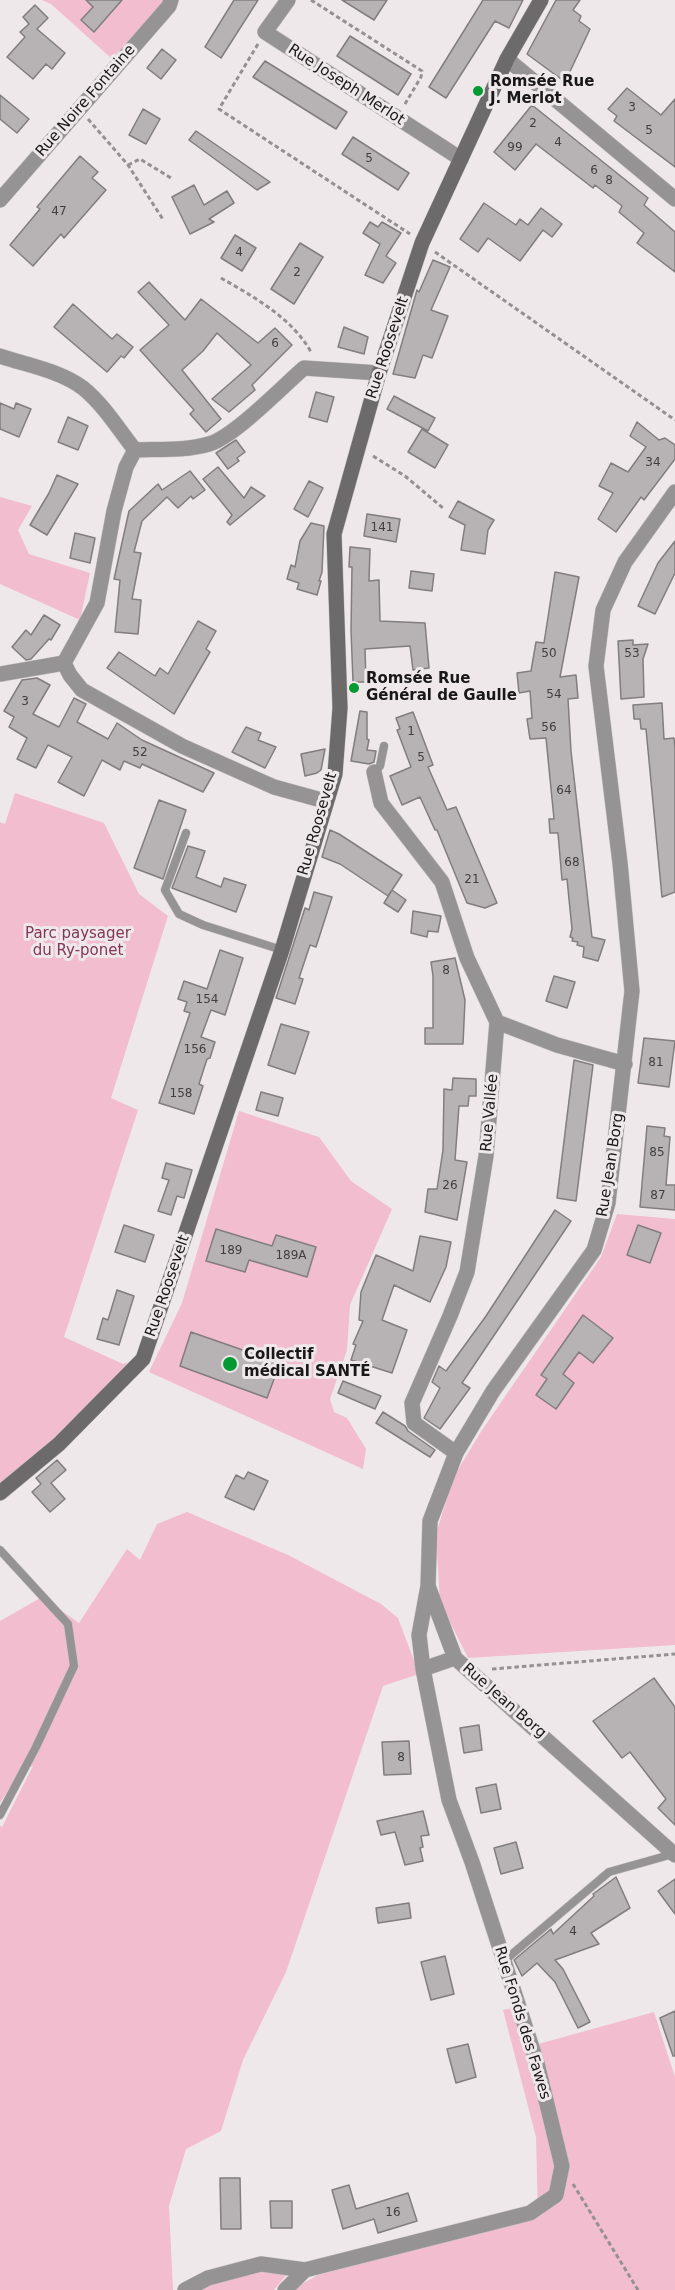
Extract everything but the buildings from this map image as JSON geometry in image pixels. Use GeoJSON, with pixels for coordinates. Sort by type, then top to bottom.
{"type":"FeatureCollection","features":[{"type":"Feature","properties":{"kind":"main road","name":"Rue Roosevelt"},"geometry":{"type":"LineString","coordinates":[[0,1493],[59,1444],[143,1359],[282,950],[334,774],[340,708],[334,534],[379,373],[422,243],[507,59],[541,0]]}},
{"type":"Feature","properties":{"kind":"street","name":"Rue Noire Fontaine"},"geometry":{"type":"LineString","coordinates":[[0,200],[169,6],[171,0]]}},
{"type":"Feature","properties":{"kind":"street"},"geometry":{"type":"LineString","coordinates":[[265,32],[288,0]]}},
{"type":"Feature","properties":{"kind":"street","name":"Rue Joseph Merlot"},"geometry":{"type":"LineString","coordinates":[[265,32],[460,159]]}},
{"type":"Feature","properties":{"kind":"street"},"geometry":{"type":"LineString","coordinates":[[507,59],[675,200]]}},
{"type":"Feature","properties":{"kind":"street"},"geometry":{"type":"LineString","coordinates":[[0,356],[62,376],[82,387],[95,399],[135,450]]}},
{"type":"Feature","properties":{"kind":"street"},"geometry":{"type":"LineString","coordinates":[[135,450],[187,448],[212,444],[233,431],[304,368],[379,373]]}},
{"type":"Feature","properties":{"kind":"street"},"geometry":{"type":"LineString","coordinates":[[64,663],[97,603],[114,511],[126,467],[135,450]]}},
{"type":"Feature","properties":{"kind":"street","name":"Rue Jean Borg"},"geometry":{"type":"LineString","coordinates":[[675,492],[625,562],[603,610],[596,666],[620,863],[632,991],[608,1203],[594,1250],[493,1391],[456,1453],[430,1521],[428,1586],[455,1658],[675,1854]]}},
{"type":"Feature","properties":{"kind":"street"},"geometry":{"type":"LineString","coordinates":[[64,663],[82,690],[182,746],[274,787],[325,801]]}},
{"type":"Feature","properties":{"kind":"street"},"geometry":{"type":"LineString","coordinates":[[0,674],[64,663]]}},
{"type":"Feature","properties":{"kind":"street","name":"Rue Vallée"},"geometry":{"type":"LineString","coordinates":[[374,772],[381,803],[442,882],[467,958],[497,1022],[486,1156],[466,1272],[450,1316],[412,1403],[414,1423],[456,1453]]}},
{"type":"Feature","properties":{"kind":"street"},"geometry":{"type":"LineString","coordinates":[[497,1022],[557,1046],[625,1064]]}},
{"type":"Feature","properties":{"kind":"street","name":"Rue Fonds des Fawes"},"geometry":{"type":"LineString","coordinates":[[305,2270],[530,2213],[556,2195],[562,2166],[537,2064],[472,1862],[449,1800],[423,1669],[419,1635],[428,1586]]}},
{"type":"Feature","properties":{"kind":"street"},"geometry":{"type":"LineString","coordinates":[[423,1669],[455,1658]]}},
{"type":"Feature","properties":{"kind":"street"},"geometry":{"type":"LineString","coordinates":[[185,2290],[208,2278],[261,2264],[305,2270]]}},
{"type":"Feature","properties":{"kind":"street"},"geometry":{"type":"LineString","coordinates":[[285,2290],[305,2270]]}},
{"type":"Feature","properties":{"kind":"lane"},"geometry":{"type":"LineString","coordinates":[[374,772],[380,766],[384,746]]}},
{"type":"Feature","properties":{"kind":"lane"},"geometry":{"type":"LineString","coordinates":[[186,833],[165,890],[180,914],[203,925],[282,950]]}},
{"type":"Feature","properties":{"kind":"lane"},"geometry":{"type":"LineString","coordinates":[[0,1550],[68,1624],[74,1666],[36,1747],[0,1815]]}},
{"type":"Feature","properties":{"kind":"lane"},"geometry":{"type":"LineString","coordinates":[[503,1962],[609,1872],[675,1854]]}},
{"type":"Feature","properties":{"kind":"path"},"geometry":{"type":"LineString","coordinates":[[312,0],[422,71],[421,77],[396,119]]}},
{"type":"Feature","properties":{"kind":"path"},"geometry":{"type":"LineString","coordinates":[[265,32],[219,109],[422,243],[675,420]]}},
{"type":"Feature","properties":{"kind":"path"},"geometry":{"type":"LineString","coordinates":[[79,109],[128,165],[164,221]]}},
{"type":"Feature","properties":{"kind":"path"},"geometry":{"type":"LineString","coordinates":[[128,165],[140,159],[171,178]]}},
{"type":"Feature","properties":{"kind":"path"},"geometry":{"type":"LineString","coordinates":[[221,278],[261,302],[296,331],[310,350],[316,369]]}},
{"type":"Feature","properties":{"kind":"path"},"geometry":{"type":"LineString","coordinates":[[358,448],[405,476],[443,508]]}},
{"type":"Feature","properties":{"kind":"path"},"geometry":{"type":"LineString","coordinates":[[470,1671],[675,1654]]}},
{"type":"Feature","properties":{"kind":"path"},"geometry":{"type":"LineString","coordinates":[[562,2166],[639,2290]]}},
{"type":"Feature","properties":{"kind":"green space"},"geometry":{"type":"Polygon","coordinates":[[[42,0],[170,0],[169,6],[111,58],[51,4],[42,0]]]}},
{"type":"Feature","properties":{"kind":"green space"},"geometry":{"type":"Polygon","coordinates":[[[0,497],[32,506],[18,530],[29,554],[90,573],[80,620],[0,584],[0,497]]]}},
{"type":"Feature","properties":{"kind":"green space","name":"Parc paysager du Ry-ponet"},"geometry":{"type":"Polygon","coordinates":[[[15,793],[104,823],[139,894],[168,916],[111,1098],[138,1110],[64,1337],[123,1364],[143,1359],[0,1493],[0,822],[5,824],[15,793]]]}},
{"type":"Feature","properties":{"kind":"green space"},"geometry":{"type":"Polygon","coordinates":[[[239,1111],[319,1137],[351,1181],[392,1209],[350,1305],[347,1350],[330,1399],[334,1412],[347,1418],[366,1449],[363,1469],[149,1372],[182,1303],[239,1111]]]}},
{"type":"Feature","properties":{"kind":"green space"},"geometry":{"type":"Polygon","coordinates":[[[617,1214],[675,1219],[675,1645],[468,1658],[440,1602],[436,1534],[453,1478],[482,1430],[601,1257],[617,1214]]]}},
{"type":"Feature","properties":{"kind":"green space"},"geometry":{"type":"Polygon","coordinates":[[[187,1512],[288,1555],[381,1604],[398,1618],[419,1674],[383,1686],[286,1972],[243,2060],[221,2131],[186,2149],[169,2206],[173,2290],[0,2290],[0,1826],[2,1827],[33,1766],[20,1772],[0,1803],[0,1621],[42,1597],[79,1623],[127,1549],[140,1560],[157,1524],[187,1512]]]}},
{"type":"Feature","properties":{"kind":"green space"},"geometry":{"type":"Polygon","coordinates":[[[517,2007],[531,2046],[654,2012],[675,2077],[675,2290],[291,2290],[318,2275],[538,2215],[536,2137],[503,2010],[517,2007]]]}},
{"type":"Feature","properties":{"kind":"green space"},"geometry":{"type":"Polygon","coordinates":[[[265,2268],[286,2275],[274,2290],[199,2290],[218,2280],[265,2268]]]}},
{"type":"Feature","properties":{"kind":"place","name":"Romsée Rue J. Merlot"},"geometry":{"type":"Point","coordinates":[478,91]}},
{"type":"Feature","properties":{"kind":"place","name":"Romsée Rue Général de Gaulle"},"geometry":{"type":"Point","coordinates":[354,688]}},
{"type":"Feature","properties":{"kind":"place","name":"Collectif médical SANTÉ"},"geometry":{"type":"Point","coordinates":[230,1364]}}]}
